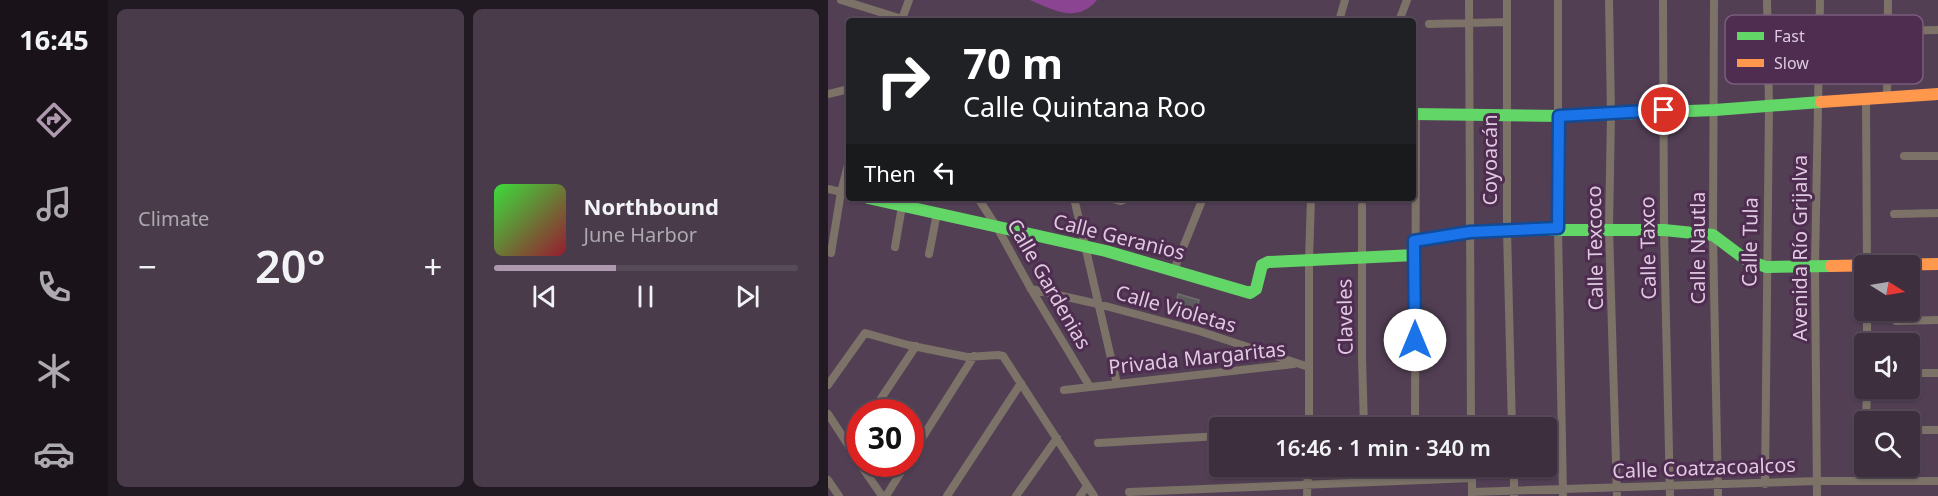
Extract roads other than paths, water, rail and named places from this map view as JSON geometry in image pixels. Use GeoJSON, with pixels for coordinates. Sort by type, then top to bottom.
{"type":"FeatureCollection","features":[{"type":"Feature","properties":{"kind":"street"},"geometry":{"type":"LineString","coordinates":[[841,0],[897,18]]}},
{"type":"Feature","properties":{"kind":"street"},"geometry":{"type":"LineString","coordinates":[[904,18],[909,0]]}},
{"type":"Feature","properties":{"kind":"street"},"geometry":{"type":"LineString","coordinates":[[1340,18],[1345,0]]}},
{"type":"Feature","properties":{"kind":"street"},"geometry":{"type":"LineString","coordinates":[[1400,18],[1407,0]]}},
{"type":"Feature","properties":{"kind":"street"},"geometry":{"type":"LineString","coordinates":[[1469,0],[1471,417]]}},
{"type":"Feature","properties":{"kind":"street","name":"Coyoacán"},"geometry":{"type":"LineString","coordinates":[[1507,0],[1507,230],[1512,417]]}},
{"type":"Feature","properties":{"kind":"street"},"geometry":{"type":"LineString","coordinates":[[1558,0],[1558,228],[1563,493]]}},
{"type":"Feature","properties":{"kind":"street","name":"Calle Texcoco"},"geometry":{"type":"LineString","coordinates":[[1609,0],[1611,113],[1609,229],[1617,492]]}},
{"type":"Feature","properties":{"kind":"street","name":"Calle Taxco"},"geometry":{"type":"LineString","coordinates":[[1663,0],[1664,230],[1670,496]]}},
{"type":"Feature","properties":{"kind":"street","name":"Calle Nautla"},"geometry":{"type":"LineString","coordinates":[[1714,0],[1713,235],[1718,496]]}},
{"type":"Feature","properties":{"kind":"street","name":"Calle Tula"},"geometry":{"type":"LineString","coordinates":[[1767,0],[1767,15]]}},
{"type":"Feature","properties":{"kind":"street","name":"Avenida Río Grijalva"},"geometry":{"type":"LineString","coordinates":[[1820,0],[1820,15]]}},
{"type":"Feature","properties":{"kind":"street"},"geometry":{"type":"LineString","coordinates":[[1429,24],[1507,22]]}},
{"type":"Feature","properties":{"kind":"street"},"geometry":{"type":"LineString","coordinates":[[1923,30],[1938,30]]}},
{"type":"Feature","properties":{"kind":"street","name":"Calle Tula"},"geometry":{"type":"LineString","coordinates":[[1765,484],[1769,84]]}},
{"type":"Feature","properties":{"kind":"street","name":"Avenida Río Grijalva"},"geometry":{"type":"LineString","coordinates":[[1817,496],[1815,266],[1818,84]]}},
{"type":"Feature","properties":{"kind":"street"},"geometry":{"type":"LineString","coordinates":[[1887,84],[1887,99]]}},
{"type":"Feature","properties":{"kind":"street"},"geometry":{"type":"LineString","coordinates":[[828,94],[846,90]]}},
{"type":"Feature","properties":{"kind":"street"},"geometry":{"type":"LineString","coordinates":[[1416,115],[1559,116],[1664,110],[1715,110],[1938,94]]}},
{"type":"Feature","properties":{"kind":"street"},"geometry":{"type":"LineString","coordinates":[[1866,100],[1867,255]]}},
{"type":"Feature","properties":{"kind":"street"},"geometry":{"type":"LineString","coordinates":[[1904,156],[1938,156]]}},
{"type":"Feature","properties":{"kind":"street"},"geometry":{"type":"LineString","coordinates":[[828,189],[845,193],[831,254]]}},
{"type":"Feature","properties":{"kind":"street","name":"Calle Geranios"},"geometry":{"type":"LineString","coordinates":[[881,201],[1086,247],[1250,293],[1254,292],[1262,265],[1268,262],[1309,261]]}},
{"type":"Feature","properties":{"kind":"street","name":"Calle Gardenias"},"geometry":{"type":"LineString","coordinates":[[980,201],[1090,387]]}},
{"type":"Feature","properties":{"kind":"street"},"geometry":{"type":"LineString","coordinates":[[1075,201],[1117,384]]}},
{"type":"Feature","properties":{"kind":"street"},"geometry":{"type":"LineString","coordinates":[[1174,270],[1202,201]]}},
{"type":"Feature","properties":{"kind":"street"},"geometry":{"type":"LineString","coordinates":[[1309,417],[1311,201]]}},
{"type":"Feature","properties":{"kind":"street"},"geometry":{"type":"LineString","coordinates":[[1414,201],[1415,417]]}},
{"type":"Feature","properties":{"kind":"street"},"geometry":{"type":"LineString","coordinates":[[895,247],[903,206]]}},
{"type":"Feature","properties":{"kind":"street","name":"Claveles"},"geometry":{"type":"LineString","coordinates":[[1362,206],[1365,417]]}},
{"type":"Feature","properties":{"kind":"street"},"geometry":{"type":"LineString","coordinates":[[929,254],[937,213]]}},
{"type":"Feature","properties":{"kind":"street"},"geometry":{"type":"LineString","coordinates":[[1894,214],[1938,213]]}},
{"type":"Feature","properties":{"kind":"street"},"geometry":{"type":"LineString","coordinates":[[1414,241],[1470,232],[1507,230],[1558,228],[1664,230],[1713,235],[1746,259],[1767,267],[1854,265]]}},
{"type":"Feature","properties":{"kind":"street"},"geometry":{"type":"LineString","coordinates":[[1309,261],[1415,255]]}},
{"type":"Feature","properties":{"kind":"street"},"geometry":{"type":"LineString","coordinates":[[1920,264],[1938,264]]}},
{"type":"Feature","properties":{"kind":"street","name":"Calle Violetas"},"geometry":{"type":"LineString","coordinates":[[1031,289],[1198,330],[1309,367]]}},
{"type":"Feature","properties":{"kind":"street"},"geometry":{"type":"LineString","coordinates":[[1920,320],[1938,320]]}},
{"type":"Feature","properties":{"kind":"street"},"geometry":{"type":"LineString","coordinates":[[828,385],[865,333],[967,357],[998,355],[1003,357],[1094,496]]}},
{"type":"Feature","properties":{"kind":"street"},"geometry":{"type":"LineString","coordinates":[[881,399],[916,346]]}},
{"type":"Feature","properties":{"kind":"street"},"geometry":{"type":"LineString","coordinates":[[924,435],[974,356]]}},
{"type":"Feature","properties":{"kind":"street","name":"Privada Margaritas"},"geometry":{"type":"LineString","coordinates":[[1064,390],[1297,364]]}},
{"type":"Feature","properties":{"kind":"street"},"geometry":{"type":"LineString","coordinates":[[1920,373],[1938,373]]}},
{"type":"Feature","properties":{"kind":"street"},"geometry":{"type":"LineString","coordinates":[[947,496],[1021,383]]}},
{"type":"Feature","properties":{"kind":"street"},"geometry":{"type":"LineString","coordinates":[[828,414],[846,442]]}},
{"type":"Feature","properties":{"kind":"street"},"geometry":{"type":"LineString","coordinates":[[1920,430],[1938,430]]}},
{"type":"Feature","properties":{"kind":"street"},"geometry":{"type":"LineString","coordinates":[[1098,443],[1209,437]]}},
{"type":"Feature","properties":{"kind":"street"},"geometry":{"type":"LineString","coordinates":[[1016,496],[1057,438]]}},
{"type":"Feature","properties":{"kind":"street"},"geometry":{"type":"LineString","coordinates":[[870,477],[884,496],[897,477]]}},
{"type":"Feature","properties":{"kind":"street"},"geometry":{"type":"LineString","coordinates":[[1307,477],[1307,496]]}},
{"type":"Feature","properties":{"kind":"street"},"geometry":{"type":"LineString","coordinates":[[1514,477],[1514,493]]}},
{"type":"Feature","properties":{"kind":"street"},"geometry":{"type":"LineString","coordinates":[[1129,492],[1472,478],[1472,494]]}},
{"type":"Feature","properties":{"kind":"street"},"geometry":{"type":"LineString","coordinates":[[828,480],[838,496]]}},
{"type":"Feature","properties":{"kind":"street","name":"Calle Coatzacoalcos"},"geometry":{"type":"LineString","coordinates":[[1472,494],[1617,492],[1670,486],[1817,481],[1938,481]]}},
{"type":"Feature","properties":{"kind":"street"},"geometry":{"type":"LineString","coordinates":[[1080,496],[1087,486]]}}]}
